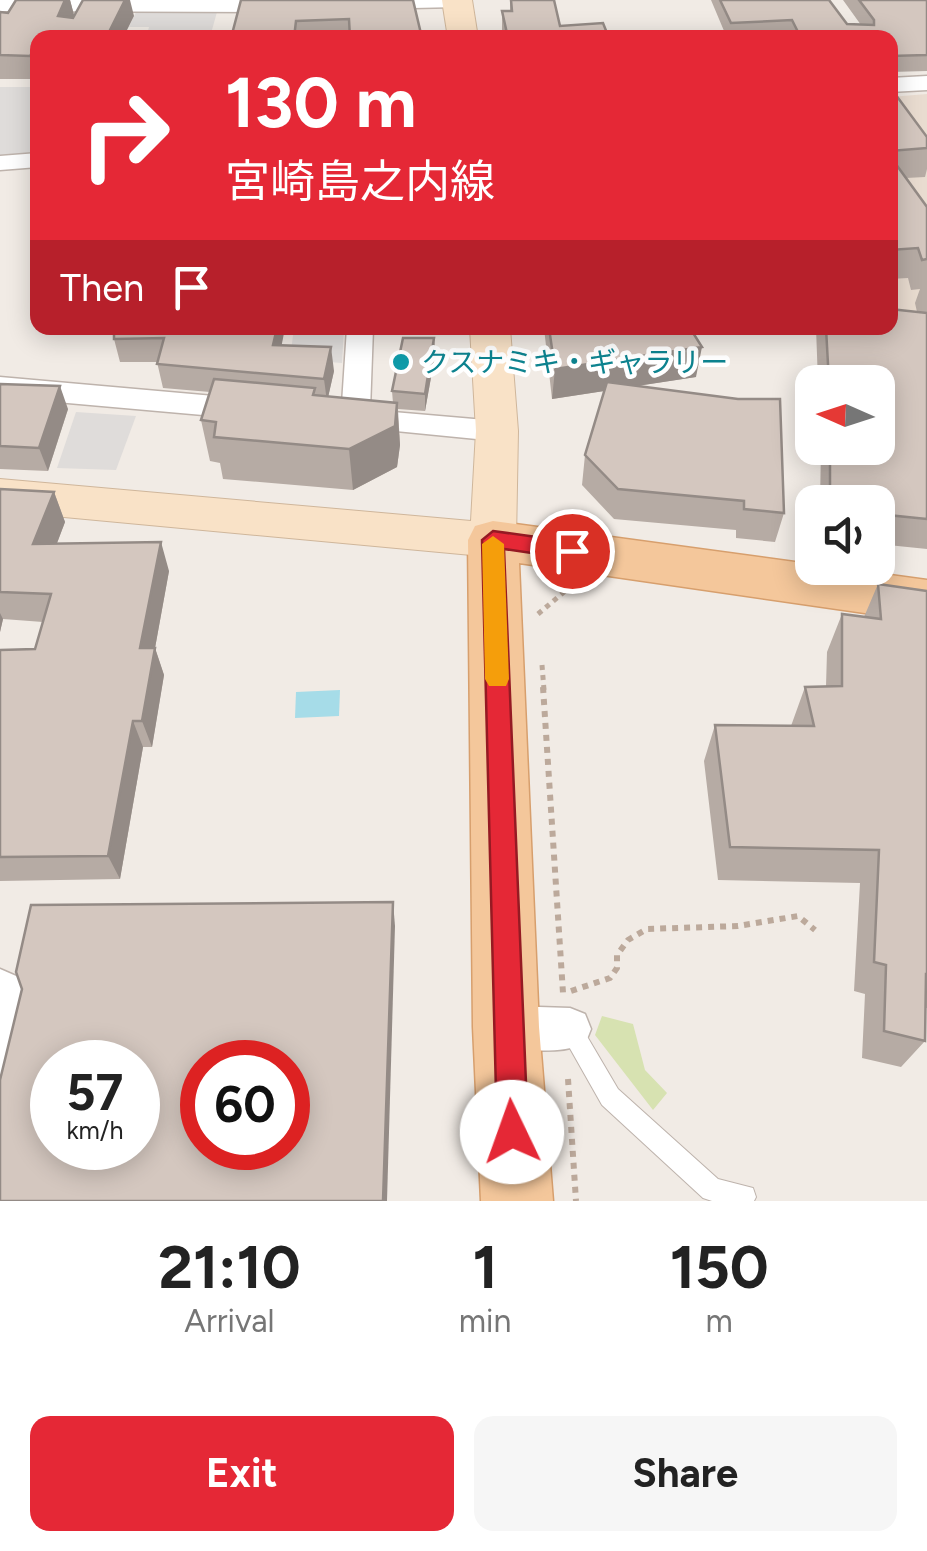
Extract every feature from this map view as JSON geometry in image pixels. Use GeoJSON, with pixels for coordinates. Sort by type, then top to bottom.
{"type":"FeatureCollection","features":[{"type":"Feature","properties":{"kind":"main road"},"geometry":{"type":"LineString","coordinates":[[517,1201],[506,1027],[493,540],[927,601]]}},
{"type":"Feature","properties":{"kind":"street"},"geometry":{"type":"LineString","coordinates":[[342,4],[457,0],[462,30]]}},
{"type":"Feature","properties":{"kind":"street"},"geometry":{"type":"LineString","coordinates":[[0,5],[225,15],[304,5]]}},
{"type":"Feature","properties":{"kind":"street"},"geometry":{"type":"LineString","coordinates":[[898,83],[927,83]]}},
{"type":"Feature","properties":{"kind":"street"},"geometry":{"type":"LineString","coordinates":[[0,162],[30,160]]}},
{"type":"Feature","properties":{"kind":"street"},"geometry":{"type":"LineString","coordinates":[[359,335],[345,418],[497,432]]}},
{"type":"Feature","properties":{"kind":"street"},"geometry":{"type":"LineString","coordinates":[[0,495],[493,540],[497,432],[490,335]]}},
{"type":"Feature","properties":{"kind":"street"},"geometry":{"type":"LineString","coordinates":[[0,388],[276,412]]}},
{"type":"Feature","properties":{"kind":"street"},"geometry":{"type":"LineString","coordinates":[[0,989],[9,993],[14,1010],[0,1083]]}},
{"type":"Feature","properties":{"kind":"street"},"geometry":{"type":"LineString","coordinates":[[506,1027],[566,1018]]}},
{"type":"Feature","properties":{"kind":"lane"},"geometry":{"type":"LineString","coordinates":[[566,1018],[610,1096],[712,1189],[744,1197]]}},
{"type":"Feature","properties":{"kind":"path"},"geometry":{"type":"LineString","coordinates":[[539,626],[538,612],[584,576]]}},
{"type":"Feature","properties":{"kind":"path"},"geometry":{"type":"LineString","coordinates":[[541,654],[576,1201]]}},
{"type":"Feature","properties":{"kind":"path"},"geometry":{"type":"LineString","coordinates":[[566,1018],[610,978],[617,968],[617,955],[628,940],[647,929],[766,924],[798,916],[815,930]]}},
{"type":"Feature","properties":{"kind":"shaded area"},"geometry":{"type":"Polygon","coordinates":[[[136,12],[217,12],[212,30],[129,27],[136,12]]]}},
{"type":"Feature","properties":{"kind":"shaded area"},"geometry":{"type":"Polygon","coordinates":[[[0,87],[30,87],[30,154],[0,157],[0,87]]]}},
{"type":"Feature","properties":{"kind":"shaded area"},"geometry":{"type":"Polygon","coordinates":[[[927,94],[927,309],[898,314],[898,96],[927,94]]]}},
{"type":"Feature","properties":{"kind":"shaded area"},"geometry":{"type":"Polygon","coordinates":[[[293,335],[344,335],[342,363],[290,359],[293,335]]]}},
{"type":"Feature","properties":{"kind":"shaded area"},"geometry":{"type":"Polygon","coordinates":[[[76,412],[136,416],[116,470],[57,468],[76,412]]]}},
{"type":"Feature","properties":{"kind":"green space"},"geometry":{"type":"Polygon","coordinates":[[[602,1016],[633,1024],[645,1070],[667,1093],[653,1110],[595,1035],[602,1016]]]}},
{"type":"Feature","properties":{"kind":"water"},"geometry":{"type":"Polygon","coordinates":[[[340,690],[339,716],[295,718],[296,692],[340,690]]]}},
{"type":"Feature","properties":{"kind":"building"},"geometry":{"type":"Polygon","coordinates":[[[16,0],[65,0],[58,16],[73,18],[83,0],[125,0],[110,30],[30,30],[30,56],[0,55],[0,12],[8,13],[16,0]]]}},
{"type":"Feature","properties":{"kind":"building"},"geometry":{"type":"Polygon","coordinates":[[[241,0],[413,0],[420,30],[350,30],[349,19],[296,21],[295,30],[233,30],[241,0]]]}},
{"type":"Feature","properties":{"kind":"building"},"geometry":{"type":"Polygon","coordinates":[[[511,0],[554,0],[560,26],[603,23],[606,30],[506,30],[502,11],[512,11],[511,0]]]}},
{"type":"Feature","properties":{"kind":"building"},"geometry":{"type":"Polygon","coordinates":[[[720,0],[829,0],[847,24],[874,25],[859,0],[927,0],[927,55],[898,56],[898,30],[797,30],[792,20],[731,23],[720,0]]]}},
{"type":"Feature","properties":{"kind":"building"},"geometry":{"type":"Polygon","coordinates":[[[898,98],[927,137],[927,148],[898,150],[898,98]]]}},
{"type":"Feature","properties":{"kind":"building"},"geometry":{"type":"Polygon","coordinates":[[[898,167],[927,207],[927,259],[922,260],[918,248],[898,249],[898,167]]]}},
{"type":"Feature","properties":{"kind":"building"},"geometry":{"type":"Polygon","coordinates":[[[898,310],[927,313],[927,519],[895,516],[895,485],[830,485],[830,465],[895,465],[895,365],[828,365],[826,335],[898,335],[898,310]]]}},
{"type":"Feature","properties":{"kind":"building"},"geometry":{"type":"Polygon","coordinates":[[[114,335],[275,335],[273,345],[331,347],[324,379],[157,364],[164,338],[114,339],[114,335]]]}},
{"type":"Feature","properties":{"kind":"building"},"geometry":{"type":"Polygon","coordinates":[[[550,335],[694,335],[702,347],[555,369],[550,335]]]}},
{"type":"Feature","properties":{"kind":"building"},"geometry":{"type":"Polygon","coordinates":[[[403,338],[434,338],[425,394],[392,391],[403,338]]]}},
{"type":"Feature","properties":{"kind":"building"},"geometry":{"type":"Polygon","coordinates":[[[214,379],[315,388],[313,395],[397,403],[395,426],[349,449],[214,437],[216,422],[201,420],[214,379]]]}},
{"type":"Feature","properties":{"kind":"building"},"geometry":{"type":"Polygon","coordinates":[[[607,382],[738,399],[780,399],[784,513],[744,509],[744,501],[618,489],[585,455],[607,382]]]}},
{"type":"Feature","properties":{"kind":"building"},"geometry":{"type":"Polygon","coordinates":[[[0,384],[60,386],[39,448],[0,446],[0,384]]]}},
{"type":"Feature","properties":{"kind":"building"},"geometry":{"type":"Polygon","coordinates":[[[0,489],[54,492],[33,544],[161,542],[140,648],[155,648],[142,721],[133,721],[108,856],[0,857],[0,650],[35,649],[51,594],[0,592],[0,489]]]}},
{"type":"Feature","properties":{"kind":"building"},"geometry":{"type":"Polygon","coordinates":[[[878,585],[927,591],[925,1041],[884,1031],[886,965],[874,962],[879,850],[730,847],[715,725],[814,726],[805,687],[842,686],[842,614],[881,619],[878,585]]]}},
{"type":"Feature","properties":{"kind":"building"},"geometry":{"type":"Polygon","coordinates":[[[393,902],[383,1201],[0,1201],[0,1080],[22,989],[16,972],[31,905],[393,902]]]}},
{"type":"Feature","properties":{"kind":"slow traffic"},"geometry":{"type":"LineString","coordinates":[[493,544],[497,679]]}},
{"type":"Feature","properties":{"kind":"place","name":"クスナミキ・ギャラリー"},"geometry":{"type":"Point","coordinates":[401,362]}},
{"type":"Feature","properties":{"kind":"route"},"geometry":{"type":"LineString","coordinates":[[512,1132],[493,540],[572,551]]}}]}
